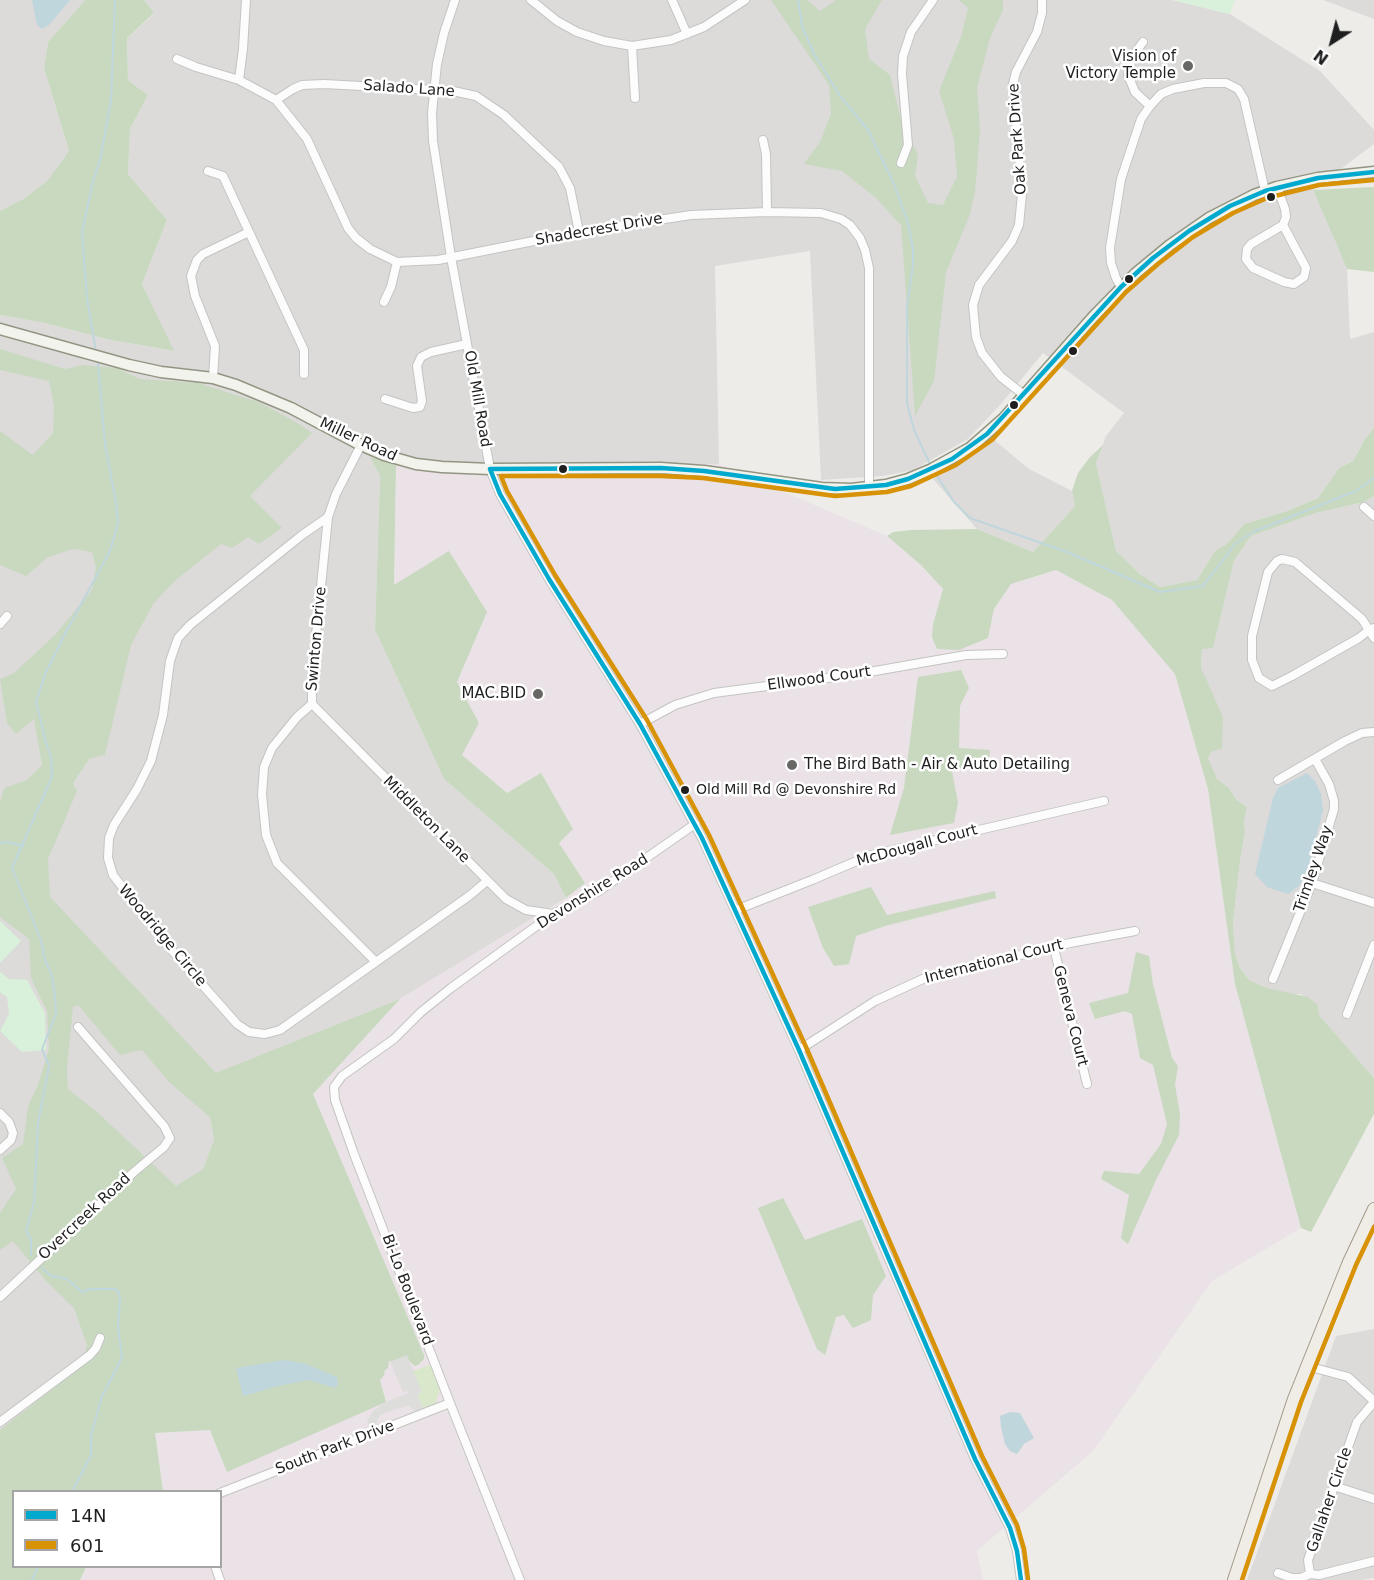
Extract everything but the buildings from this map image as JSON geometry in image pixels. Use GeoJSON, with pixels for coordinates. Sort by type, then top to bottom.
{"type":"FeatureCollection","features":[{"type":"Feature","properties":{"kind":"main road"},"geometry":{"type":"LineString","coordinates":[[1234,1580],[1270,1467],[1307,1366],[1374,1209]]}},
{"type":"Feature","properties":{"kind":"street"},"geometry":{"type":"LineString","coordinates":[[239,80],[246,0]]}},
{"type":"Feature","properties":{"kind":"street","name":"Old Mill Road"},"geometry":{"type":"LineString","coordinates":[[455,0],[444,33],[434,90],[433,141],[451,257],[490,469],[500,494],[549,579],[640,724],[695,824],[799,1050],[964,1433],[1010,1528],[1017,1551],[1021,1580]]}},
{"type":"Feature","properties":{"kind":"street"},"geometry":{"type":"LineString","coordinates":[[531,0],[557,21],[576,32],[604,41],[632,46],[671,40],[687,34],[713,22],[745,0]]}},
{"type":"Feature","properties":{"kind":"street"},"geometry":{"type":"LineString","coordinates":[[672,0],[687,34]]}},
{"type":"Feature","properties":{"kind":"street"},"geometry":{"type":"LineString","coordinates":[[901,163],[908,145],[902,74],[903,56],[911,32],[933,0]]}},
{"type":"Feature","properties":{"kind":"street","name":"Oak Park Drive"},"geometry":{"type":"LineString","coordinates":[[1024,395],[1001,377],[982,353],[976,337],[973,305],[980,285],[1012,241],[1019,225],[1022,194],[1013,84],[1016,72],[1037,32],[1042,12],[1042,0]]}},
{"type":"Feature","properties":{"kind":"street"},"geometry":{"type":"LineString","coordinates":[[1143,42],[1132,57],[1128,75],[1135,92],[1150,106]]}},
{"type":"Feature","properties":{"kind":"street"},"geometry":{"type":"LineString","coordinates":[[632,46],[635,98]]}},
{"type":"Feature","properties":{"kind":"street","name":"Shadecrest Drive"},"geometry":{"type":"LineString","coordinates":[[177,59],[239,80],[276,100],[307,139],[348,228],[369,249],[397,262],[438,260],[579,232],[691,215],[767,212],[821,213],[836,217],[853,229],[865,250],[870,276],[869,486]]}},
{"type":"Feature","properties":{"kind":"street"},"geometry":{"type":"LineString","coordinates":[[1121,287],[1111,263],[1111,232],[1131,146],[1141,119],[1158,97],[1173,89],[1214,82],[1234,87],[1244,99],[1264,191]]}},
{"type":"Feature","properties":{"kind":"street","name":"Salado Lane"},"geometry":{"type":"LineString","coordinates":[[276,100],[293,89],[309,84],[353,84],[460,92],[484,100],[504,115],[551,159],[568,183],[579,232]]}},
{"type":"Feature","properties":{"kind":"street"},"geometry":{"type":"LineString","coordinates":[[763,140],[767,212]]}},
{"type":"Feature","properties":{"kind":"street"},"geometry":{"type":"LineString","coordinates":[[208,171],[223,176],[304,350],[304,374]]}},
{"type":"Feature","properties":{"kind":"street","name":"Miller Road"},"geometry":{"type":"LineString","coordinates":[[0,329],[161,372],[213,378],[256,392],[384,455],[416,464],[490,469],[645,467],[704,471],[822,488],[851,489],[886,485],[908,479],[952,459],[987,434],[1121,287],[1153,258],[1189,231],[1230,206],[1278,187],[1318,178],[1374,172]]}},
{"type":"Feature","properties":{"kind":"street"},"geometry":{"type":"LineString","coordinates":[[1278,187],[1285,209],[1286,217],[1283,225],[1251,244],[1247,249],[1246,259],[1253,268],[1294,284],[1302,279],[1306,268],[1283,225]]}},
{"type":"Feature","properties":{"kind":"street"},"geometry":{"type":"LineString","coordinates":[[213,378],[215,346],[195,296],[191,276],[197,260],[203,254],[249,232]]}},
{"type":"Feature","properties":{"kind":"street"},"geometry":{"type":"LineString","coordinates":[[384,302],[391,287],[397,262]]}},
{"type":"Feature","properties":{"kind":"street"},"geometry":{"type":"LineString","coordinates":[[385,399],[413,408],[420,407],[422,401],[417,366],[421,357],[431,352],[467,344]]}},
{"type":"Feature","properties":{"kind":"street","name":"Swinton Drive"},"geometry":{"type":"LineString","coordinates":[[361,445],[336,494],[328,517],[312,675],[312,704],[280,736],[267,760],[263,774],[262,795],[266,835],[272,854],[283,871],[375,961]]}},
{"type":"Feature","properties":{"kind":"street"},"geometry":{"type":"LineString","coordinates":[[1364,507],[1374,516]]}},
{"type":"Feature","properties":{"kind":"street","name":"Woodridge Circle"},"geometry":{"type":"LineString","coordinates":[[328,517],[302,535],[190,625],[178,638],[170,661],[163,715],[156,744],[144,777],[112,830],[108,843],[110,867],[118,883],[169,947],[237,1024],[249,1032],[265,1034],[280,1030],[487,881]]}},
{"type":"Feature","properties":{"kind":"street"},"geometry":{"type":"LineString","coordinates":[[1282,559],[1295,562],[1372,629],[1302,671],[1272,686],[1259,678],[1252,660],[1252,636],[1268,572],[1277,561],[1282,559]]}},
{"type":"Feature","properties":{"kind":"street"},"geometry":{"type":"LineString","coordinates":[[0,624],[7,616]]}},
{"type":"Feature","properties":{"kind":"street"},"geometry":{"type":"LineString","coordinates":[[1374,619],[1372,629],[1374,638]]}},
{"type":"Feature","properties":{"kind":"street","name":"Ellwood Court"},"geometry":{"type":"LineString","coordinates":[[640,724],[675,705],[714,693],[847,676],[966,655],[1003,654]]}},
{"type":"Feature","properties":{"kind":"street","name":"Middleton Lane"},"geometry":{"type":"LineString","coordinates":[[312,704],[487,881],[518,907],[553,914]]}},
{"type":"Feature","properties":{"kind":"street"},"geometry":{"type":"LineString","coordinates":[[1278,780],[1362,733],[1374,732]]}},
{"type":"Feature","properties":{"kind":"street","name":"Trimley Way"},"geometry":{"type":"LineString","coordinates":[[1273,980],[1312,883],[1334,809],[1329,784],[1315,759]]}},
{"type":"Feature","properties":{"kind":"street","name":"McDougall Court"},"geometry":{"type":"LineString","coordinates":[[736,910],[871,855],[1104,801]]}},
{"type":"Feature","properties":{"kind":"street","name":"Devonshire Road"},"geometry":{"type":"LineString","coordinates":[[407,1026],[430,1004],[553,914],[605,886],[695,824]]}},
{"type":"Feature","properties":{"kind":"street"},"geometry":{"type":"LineString","coordinates":[[1312,883],[1374,903]]}},
{"type":"Feature","properties":{"kind":"street","name":"International Court"},"geometry":{"type":"LineString","coordinates":[[799,1050],[855,1012],[909,984],[943,973],[1136,931]]}},
{"type":"Feature","properties":{"kind":"street"},"geometry":{"type":"LineString","coordinates":[[1347,1014],[1374,945]]}},
{"type":"Feature","properties":{"kind":"street","name":"Geneva Court"},"geometry":{"type":"LineString","coordinates":[[1054,948],[1087,1084]]}},
{"type":"Feature","properties":{"kind":"street","name":"Bi-Lo Boulevard"},"geometry":{"type":"LineString","coordinates":[[407,1026],[394,1039],[342,1076],[336,1084],[334,1095],[354,1154],[520,1580]]}},
{"type":"Feature","properties":{"kind":"street","name":"Overcreek Road"},"geometry":{"type":"LineString","coordinates":[[0,1297],[164,1147],[170,1138],[164,1126],[78,1027]]}},
{"type":"Feature","properties":{"kind":"street"},"geometry":{"type":"LineString","coordinates":[[0,1113],[9,1122],[14,1132],[11,1140],[0,1150]]}},
{"type":"Feature","properties":{"kind":"street"},"geometry":{"type":"LineString","coordinates":[[0,1422],[90,1354],[96,1348],[100,1338]]}},
{"type":"Feature","properties":{"kind":"street"},"geometry":{"type":"LineString","coordinates":[[1307,1366],[1348,1377],[1374,1402]]}},
{"type":"Feature","properties":{"kind":"street","name":"Gallaher Circle"},"geometry":{"type":"LineString","coordinates":[[1374,1402],[1358,1422],[1308,1560],[1310,1574],[1319,1575],[1374,1562]]}},
{"type":"Feature","properties":{"kind":"street","name":"South Park Drive"},"geometry":{"type":"LineString","coordinates":[[222,1492],[450,1403]]}},
{"type":"Feature","properties":{"kind":"street"},"geometry":{"type":"LineString","coordinates":[[1334,1486],[1374,1499]]}},
{"type":"Feature","properties":{"kind":"street"},"geometry":{"type":"LineString","coordinates":[[1278,1574],[1301,1578],[1310,1574]]}},
{"type":"Feature","properties":{"kind":"shaded area"},"geometry":{"type":"Polygon","coordinates":[[[0,0],[85,0],[48,42],[44,68],[69,151],[47,181],[23,199],[0,211],[0,0]]]}},
{"type":"Feature","properties":{"kind":"shaded area"},"geometry":{"type":"Polygon","coordinates":[[[144,0],[1172,0],[1230,14],[1320,71],[1374,130],[1374,144],[1313,190],[1347,269],[1350,339],[1374,332],[1374,428],[1353,461],[1339,468],[1318,498],[1287,511],[1244,524],[1228,543],[1215,551],[1197,580],[1160,587],[1140,574],[1116,551],[1096,463],[1106,436],[1124,413],[1043,353],[968,439],[913,470],[883,476],[821,480],[810,251],[715,266],[719,464],[491,467],[396,465],[371,458],[380,476],[375,630],[444,779],[554,874],[566,898],[400,999],[217,1073],[210,1117],[214,1140],[203,1169],[184,1306],[0,1469],[0,315],[45,323],[106,339],[173,351],[142,284],[167,220],[128,174],[130,129],[148,95],[128,80],[127,38],[154,14],[144,0]]]}},
{"type":"Feature","properties":{"kind":"shaded area"},"geometry":{"type":"Polygon","coordinates":[[[1323,0],[1374,0],[1374,19],[1323,0]]]}},
{"type":"Feature","properties":{"kind":"shaded area"},"geometry":{"type":"Polygon","coordinates":[[[993,439],[1029,469],[1072,491],[1075,506],[1033,552],[977,529],[933,479],[961,464],[993,439]]]}},
{"type":"Feature","properties":{"kind":"shaded area"},"geometry":{"type":"Polygon","coordinates":[[[719,464],[887,536],[921,565],[943,589],[933,624],[988,638],[994,609],[1011,584],[1056,570],[1112,600],[1175,674],[1208,789],[1235,984],[1301,1228],[1212,1281],[1093,1451],[977,1551],[983,1580],[80,1580],[86,1568],[222,1568],[222,1490],[163,1490],[154,1433],[210,1430],[227,1471],[386,1401],[380,1380],[389,1361],[397,1364],[424,1355],[313,1094],[400,999],[566,898],[585,883],[559,843],[541,774],[507,793],[462,755],[479,723],[457,682],[486,612],[394,585],[396,465],[491,467],[719,464]]]}},
{"type":"Feature","properties":{"kind":"shaded area"},"geometry":{"type":"Polygon","coordinates":[[[1374,496],[1374,1078],[1319,1015],[1318,1005],[1301,994],[1287,994],[1249,980],[1240,968],[1235,954],[1233,923],[1247,807],[1237,800],[1228,787],[1212,772],[1208,757],[1211,752],[1201,668],[1202,648],[1213,647],[1234,561],[1251,536],[1316,513],[1364,502],[1374,496]]]}},
{"type":"Feature","properties":{"kind":"shaded area"},"geometry":{"type":"Polygon","coordinates":[[[1374,1329],[1374,1578],[1247,1580],[1336,1336],[1374,1329]]]}},
{"type":"Feature","properties":{"kind":"shaded area"},"geometry":{"type":"Polygon","coordinates":[[[407,1355],[422,1392],[417,1395],[424,1411],[416,1413],[409,1405],[380,1415],[377,1426],[380,1427],[370,1431],[367,1421],[374,1410],[408,1393],[403,1392],[390,1362],[407,1355]]]}},
{"type":"Feature","properties":{"kind":"green space"},"geometry":{"type":"Polygon","coordinates":[[[85,0],[144,0],[154,13],[127,38],[128,80],[148,95],[130,129],[128,174],[167,220],[142,284],[174,351],[106,339],[45,323],[0,315],[0,211],[23,199],[47,181],[69,151],[44,68],[48,42],[85,0]]]}},
{"type":"Feature","properties":{"kind":"green space"},"geometry":{"type":"Polygon","coordinates":[[[771,0],[807,0],[820,11],[836,0],[882,0],[865,29],[869,59],[890,75],[903,128],[918,154],[915,176],[928,203],[943,205],[957,177],[954,139],[939,91],[961,37],[968,8],[959,0],[1003,0],[1003,10],[990,38],[977,88],[980,130],[975,193],[969,217],[946,272],[934,381],[915,416],[901,225],[875,197],[842,171],[804,164],[820,142],[831,114],[829,85],[771,0]]]}},
{"type":"Feature","properties":{"kind":"green space"},"geometry":{"type":"Polygon","coordinates":[[[1172,0],[1235,0],[1230,14],[1172,0]]]}},
{"type":"Feature","properties":{"kind":"green space"},"geometry":{"type":"Polygon","coordinates":[[[1374,187],[1374,272],[1347,269],[1313,190],[1374,187]]]}},
{"type":"Feature","properties":{"kind":"green space"},"geometry":{"type":"Polygon","coordinates":[[[0,349],[65,369],[83,365],[116,368],[140,379],[198,383],[258,402],[312,433],[250,496],[282,528],[259,544],[248,537],[232,548],[221,544],[176,580],[153,604],[131,645],[105,755],[89,759],[73,783],[77,791],[48,859],[50,897],[216,1073],[400,999],[313,1094],[424,1359],[415,1366],[405,1357],[389,1361],[388,1368],[380,1380],[386,1402],[227,1472],[210,1430],[155,1433],[163,1490],[12,1490],[12,1568],[86,1568],[80,1580],[0,1580],[0,1430],[81,1367],[87,1345],[74,1308],[47,1282],[13,1241],[0,1250],[0,1213],[16,1189],[2,1158],[23,1144],[28,1106],[38,1085],[49,1049],[47,1011],[31,978],[29,939],[0,917],[0,803],[4,788],[27,780],[42,765],[34,719],[16,734],[7,723],[0,679],[14,673],[55,635],[92,590],[96,568],[92,552],[73,549],[48,557],[26,576],[0,565],[0,431],[33,455],[53,433],[54,406],[49,381],[0,370],[0,349]],[[78,1005],[73,1007],[67,1068],[68,1089],[97,1112],[176,1186],[203,1169],[214,1140],[210,1117],[169,1082],[142,1050],[120,1055],[78,1005]]]}},
{"type":"Feature","properties":{"kind":"green space"},"geometry":{"type":"Polygon","coordinates":[[[1374,428],[1374,496],[1364,502],[1316,513],[1251,536],[1234,561],[1213,648],[1202,649],[1201,668],[1223,717],[1222,748],[1211,752],[1208,758],[1217,779],[1247,807],[1233,923],[1235,954],[1240,968],[1249,980],[1267,988],[1308,997],[1318,1005],[1319,1015],[1374,1078],[1374,1114],[1311,1232],[1301,1228],[1235,984],[1208,789],[1175,674],[1112,600],[1056,570],[1011,584],[994,609],[988,638],[959,650],[937,649],[932,637],[933,624],[943,589],[921,565],[887,536],[893,532],[911,530],[977,529],[1033,552],[1075,506],[1072,491],[1078,473],[1103,445],[1096,463],[1116,551],[1140,574],[1160,587],[1197,580],[1215,551],[1228,543],[1244,524],[1287,511],[1318,498],[1339,468],[1353,461],[1374,428]]]}},
{"type":"Feature","properties":{"kind":"green space"},"geometry":{"type":"Polygon","coordinates":[[[370,457],[396,465],[394,585],[449,551],[487,612],[457,682],[479,723],[462,755],[507,793],[541,773],[573,829],[559,843],[585,883],[566,898],[554,874],[444,779],[375,630],[380,476],[370,457]]]}},
{"type":"Feature","properties":{"kind":"green space"},"geometry":{"type":"Polygon","coordinates":[[[961,670],[969,688],[960,706],[959,748],[990,750],[989,760],[952,771],[958,803],[954,823],[890,835],[904,788],[918,677],[961,670]]]}},
{"type":"Feature","properties":{"kind":"green space"},"geometry":{"type":"Polygon","coordinates":[[[871,887],[887,915],[995,891],[996,898],[885,926],[856,936],[849,964],[834,966],[823,948],[808,907],[871,887]]]}},
{"type":"Feature","properties":{"kind":"green space"},"geometry":{"type":"Polygon","coordinates":[[[0,921],[21,941],[0,963],[0,921]]]}},
{"type":"Feature","properties":{"kind":"green space"},"geometry":{"type":"Polygon","coordinates":[[[1136,952],[1149,956],[1153,984],[1172,1058],[1178,1066],[1175,1085],[1180,1114],[1179,1135],[1128,1244],[1121,1238],[1129,1195],[1101,1179],[1104,1171],[1139,1174],[1161,1144],[1167,1124],[1153,1065],[1140,1058],[1132,1014],[1125,1011],[1095,1019],[1089,1003],[1128,993],[1136,952]]]}},
{"type":"Feature","properties":{"kind":"green space"},"geometry":{"type":"Polygon","coordinates":[[[0,972],[9,979],[27,980],[45,1013],[46,1050],[22,1052],[0,1031],[9,1014],[7,997],[0,992],[0,972]]]}},
{"type":"Feature","properties":{"kind":"green space"},"geometry":{"type":"Polygon","coordinates":[[[783,1198],[805,1240],[862,1219],[886,1276],[873,1295],[871,1320],[853,1328],[844,1315],[836,1317],[825,1355],[817,1349],[758,1208],[783,1198]]]}},
{"type":"Feature","properties":{"kind":"green space"},"geometry":{"type":"Polygon","coordinates":[[[430,1365],[440,1389],[436,1402],[424,1410],[417,1395],[421,1392],[413,1371],[430,1365]]]}},
{"type":"Feature","properties":{"kind":"water"},"geometry":{"type":"Polygon","coordinates":[[[32,0],[70,0],[49,25],[42,29],[37,25],[32,0]]]}},
{"type":"Feature","properties":{"kind":"water"},"geometry":{"type":"Polygon","coordinates":[[[1307,773],[1315,781],[1321,794],[1323,810],[1309,865],[1300,885],[1288,894],[1267,887],[1255,874],[1273,798],[1278,788],[1307,773]]]}},
{"type":"Feature","properties":{"kind":"water"},"geometry":{"type":"Polygon","coordinates":[[[283,1360],[303,1363],[337,1377],[338,1384],[335,1388],[309,1380],[243,1396],[236,1368],[283,1360]]]}},
{"type":"Feature","properties":{"kind":"water"},"geometry":{"type":"Polygon","coordinates":[[[1010,1412],[1020,1413],[1034,1438],[1024,1444],[1017,1454],[1010,1451],[1005,1444],[1001,1427],[1000,1416],[1010,1412]]]}},
{"type":"Feature","properties":{"kind":"waterway"},"geometry":{"type":"LineString","coordinates":[[96,352],[87,299],[82,232],[100,160],[111,101],[115,0]]}},
{"type":"Feature","properties":{"kind":"waterway"},"geometry":{"type":"LineString","coordinates":[[798,0],[802,26],[814,54],[840,96],[868,130],[894,184],[908,223],[913,249],[913,266],[907,306],[907,403],[914,430],[930,464]]}},
{"type":"Feature","properties":{"kind":"waterway"},"geometry":{"type":"LineString","coordinates":[[31,1255],[31,1240],[26,1230],[34,1203],[38,1123],[49,1066],[42,1049],[56,1014],[52,976],[45,960],[41,940],[12,868],[52,777],[51,757],[36,701],[46,672],[110,551],[118,523],[105,444],[98,361]]}},
{"type":"Feature","properties":{"kind":"waterway"},"geometry":{"type":"LineString","coordinates":[[937,476],[954,502],[970,518],[1067,552],[1160,592],[1203,586],[1235,544],[1255,531],[1356,491],[1374,478]]}},
{"type":"Feature","properties":{"kind":"waterway"},"geometry":{"type":"LineString","coordinates":[[0,843],[8,842],[23,846]]}},
{"type":"Feature","properties":{"kind":"waterway"},"geometry":{"type":"LineString","coordinates":[[42,1268],[51,1276],[67,1279],[82,1292],[90,1289],[114,1289],[118,1291],[120,1297],[118,1327],[122,1358],[102,1396],[91,1435],[91,1455],[73,1490]]}},
{"type":"Feature","properties":{"kind":"waterway"},"geometry":{"type":"LineString","coordinates":[[32,1580],[37,1568]]}},
{"type":"Feature","properties":{"kind":"transit line","name":"14N"},"geometry":{"type":"LineString","coordinates":[[490,469],[661,468],[704,471],[835,489],[886,485],[908,479],[952,459],[987,434],[1121,287],[1153,258],[1189,231],[1230,206],[1265,191],[1318,178],[1374,172]]}},
{"type":"Feature","properties":{"kind":"transit line","name":"601"},"geometry":{"type":"LineString","coordinates":[[1028,1579],[1024,1549],[1017,1525],[982,1456],[806,1047],[709,835],[647,720],[555,575],[507,491],[501,476],[703,478],[835,496],[887,492],[911,486],[956,465],[992,440],[1126,292],[1193,237],[1233,213],[1267,198],[1319,185],[1374,180]]}},
{"type":"Feature","properties":{"kind":"transit line","name":"14N"},"geometry":{"type":"LineString","coordinates":[[490,469],[500,494],[549,579],[640,724],[702,838],[799,1050],[975,1459],[1010,1528],[1017,1551],[1021,1580]]}},
{"type":"Feature","properties":{"kind":"transit line","name":"601"},"geometry":{"type":"LineString","coordinates":[[1242,1580],[1301,1402],[1356,1265],[1374,1227]]}},
{"type":"Feature","properties":{"kind":"place","name":"Vision of Victory Temple"},"geometry":{"type":"Point","coordinates":[1188,66]}},
{"type":"Feature","properties":{"kind":"place","name":"MAC.BID"},"geometry":{"type":"Point","coordinates":[538,694]}},
{"type":"Feature","properties":{"kind":"place","name":"The Bird Bath - Air & Auto Detailing"},"geometry":{"type":"Point","coordinates":[792,765]}},
{"type":"Feature","properties":{"kind":"place","name":"Old Mill Rd @ Devonshire Rd"},"geometry":{"type":"Point","coordinates":[685,790]}}]}
